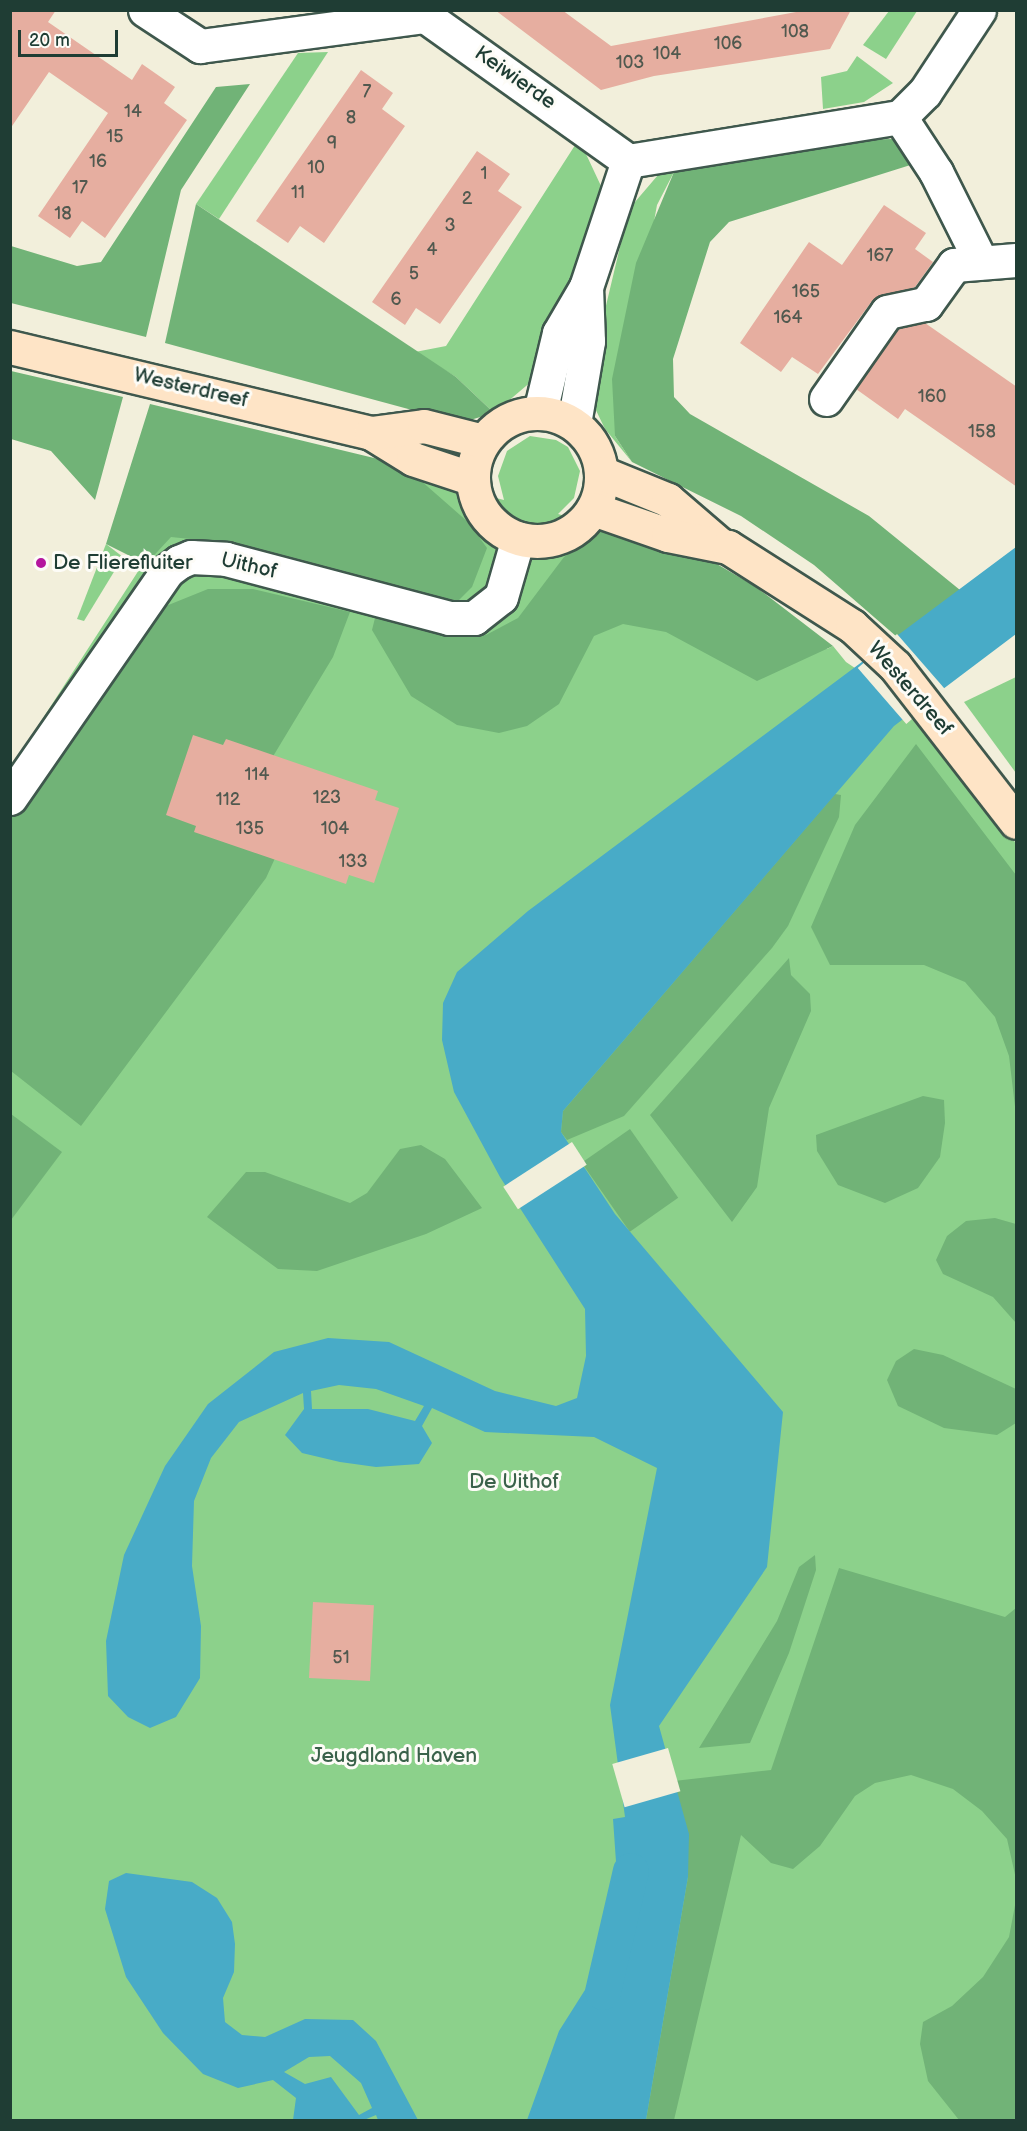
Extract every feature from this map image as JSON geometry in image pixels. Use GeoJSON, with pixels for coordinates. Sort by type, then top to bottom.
{"type":"FeatureCollection","features":[{"type":"Feature","properties":{"kind":"main road","name":"Westerdreef"},"geometry":{"type":"LineString","coordinates":[[10,347],[170,382],[371,433],[412,459],[473,479]]}},
{"type":"Feature","properties":{"kind":"main road"},"geometry":{"type":"LineString","coordinates":[[540,412],[574,424],[598,454],[602,473],[593,509],[582,523],[552,540],[518,538],[486,516],[473,479],[483,441],[507,420],[540,412]]}},
{"type":"Feature","properties":{"kind":"main road","name":"Westerdreef"},"geometry":{"type":"LineString","coordinates":[[371,433],[424,426],[483,441]]}},
{"type":"Feature","properties":{"kind":"main road","name":"Westerdreef"},"geometry":{"type":"LineString","coordinates":[[602,473],[668,500],[718,543],[852,626],[895,666],[963,750],[1017,822]]}},
{"type":"Feature","properties":{"kind":"main road","name":"Westerdreef"},"geometry":{"type":"LineString","coordinates":[[593,509],[668,535],[718,543]]}},
{"type":"Feature","properties":{"kind":"street","name":"Keiwierde"},"geometry":{"type":"LineString","coordinates":[[145,10],[200,46],[397,13],[424,16],[628,160]]}},
{"type":"Feature","properties":{"kind":"street"},"geometry":{"type":"LineString","coordinates":[[540,412],[559,333],[586,287],[628,160],[900,117],[925,92],[979,10]]}},
{"type":"Feature","properties":{"kind":"street"},"geometry":{"type":"LineString","coordinates":[[900,117],[936,172],[981,262]]}},
{"type":"Feature","properties":{"kind":"street"},"geometry":{"type":"LineString","coordinates":[[826,399],[887,312],[926,304],[954,265],[1017,260]]}},
{"type":"Feature","properties":{"kind":"street"},"geometry":{"type":"LineString","coordinates":[[574,424],[588,341],[586,287]]}},
{"type":"Feature","properties":{"kind":"street","name":"Uithof"},"geometry":{"type":"LineString","coordinates":[[10,798],[160,580],[179,562],[191,557],[226,559],[449,618],[474,618],[501,597],[518,538]]}},
{"type":"Feature","properties":{"kind":"green space"},"geometry":{"type":"Polygon","coordinates":[[[889,11],[917,11],[886,59],[863,45],[889,11]]]}},
{"type":"Feature","properties":{"kind":"green space"},"geometry":{"type":"Polygon","coordinates":[[[328,52],[219,219],[196,204],[298,53],[328,52]]]}},
{"type":"Feature","properties":{"kind":"green space"},"geometry":{"type":"Polygon","coordinates":[[[857,56],[893,83],[864,102],[823,109],[821,77],[847,71],[857,56]]]}},
{"type":"Feature","properties":{"kind":"green space"},"geometry":{"type":"Polygon","coordinates":[[[250,84],[181,190],[146,337],[11,303],[11,246],[77,266],[101,262],[216,87],[250,84]]]}},
{"type":"Feature","properties":{"kind":"green space"},"geometry":{"type":"Polygon","coordinates":[[[579,139],[601,186],[574,279],[539,375],[494,413],[456,377],[415,352],[446,346],[579,139]]]}},
{"type":"Feature","properties":{"kind":"green space"},"geometry":{"type":"Polygon","coordinates":[[[893,139],[913,150],[920,162],[729,222],[710,242],[673,359],[674,397],[690,414],[869,516],[960,590],[897,637],[814,565],[741,516],[632,462],[615,436],[612,379],[636,263],[674,172],[845,140],[893,139]]]}},
{"type":"Feature","properties":{"kind":"green space"},"geometry":{"type":"Polygon","coordinates":[[[674,172],[657,205],[615,436],[632,462],[605,429],[592,402],[589,377],[629,209],[658,175],[674,172]]]}},
{"type":"Feature","properties":{"kind":"green space"},"geometry":{"type":"Polygon","coordinates":[[[196,204],[456,377],[494,413],[460,423],[165,343],[196,204]]]}},
{"type":"Feature","properties":{"kind":"green space"},"geometry":{"type":"Polygon","coordinates":[[[11,371],[123,397],[95,500],[51,451],[11,439],[11,371]]]}},
{"type":"Feature","properties":{"kind":"green space"},"geometry":{"type":"Polygon","coordinates":[[[150,404],[403,465],[468,522],[487,548],[472,587],[451,608],[229,543],[171,537],[146,564],[106,544],[150,404]]]}},
{"type":"Feature","properties":{"kind":"green space","name":"De Uithof"},"geometry":{"type":"Polygon","coordinates":[[[229,431],[504,500],[498,476],[507,451],[530,436],[556,440],[568,447],[580,471],[574,498],[558,514],[595,524],[827,649],[833,646],[846,662],[944,728],[1016,844],[1016,2120],[11,2120],[10,769],[229,431]]]}},
{"type":"Feature","properties":{"kind":"green space"},"geometry":{"type":"Polygon","coordinates":[[[605,529],[705,557],[756,587],[833,646],[757,681],[666,632],[623,624],[594,636],[559,704],[527,726],[499,733],[457,725],[411,696],[372,630],[376,614],[486,635],[518,618],[564,557],[605,529]]]}},
{"type":"Feature","properties":{"kind":"green space"},"geometry":{"type":"Polygon","coordinates":[[[106,544],[123,557],[84,621],[77,619],[106,544]]]}},
{"type":"Feature","properties":{"kind":"green space"},"geometry":{"type":"Polygon","coordinates":[[[208,589],[253,589],[350,612],[333,657],[269,763],[276,856],[266,878],[81,1126],[11,1071],[11,814],[138,630],[161,608],[208,589]]]}},
{"type":"Feature","properties":{"kind":"green space"},"geometry":{"type":"Polygon","coordinates":[[[1016,677],[1016,773],[964,702],[1016,677]]]}},
{"type":"Feature","properties":{"kind":"green space"},"geometry":{"type":"Polygon","coordinates":[[[916,744],[1016,875],[1016,1115],[1009,1056],[995,1017],[965,982],[924,965],[830,965],[811,927],[855,825],[916,744]]]}},
{"type":"Feature","properties":{"kind":"green space"},"geometry":{"type":"Polygon","coordinates":[[[835,794],[841,795],[839,817],[788,926],[772,948],[624,1116],[567,1140],[561,1132],[563,1111],[835,794]]]}},
{"type":"Feature","properties":{"kind":"green space"},"geometry":{"type":"Polygon","coordinates":[[[789,958],[791,975],[810,994],[811,1011],[769,1108],[757,1187],[732,1222],[650,1115],[789,958]]]}},
{"type":"Feature","properties":{"kind":"green space"},"geometry":{"type":"Polygon","coordinates":[[[923,1096],[944,1100],[945,1123],[940,1157],[918,1188],[885,1203],[838,1185],[817,1151],[816,1135],[923,1096]]]}},
{"type":"Feature","properties":{"kind":"green space"},"geometry":{"type":"Polygon","coordinates":[[[11,1114],[62,1152],[11,1220],[11,1114]]]}},
{"type":"Feature","properties":{"kind":"green space"},"geometry":{"type":"Polygon","coordinates":[[[630,1129],[678,1198],[630,1232],[582,1163],[630,1129]]]}},
{"type":"Feature","properties":{"kind":"green space"},"geometry":{"type":"Polygon","coordinates":[[[421,1145],[445,1159],[482,1208],[426,1234],[317,1271],[278,1269],[207,1217],[246,1172],[265,1172],[350,1203],[367,1193],[400,1149],[421,1145]]]}},
{"type":"Feature","properties":{"kind":"green space"},"geometry":{"type":"Polygon","coordinates":[[[995,1218],[1016,1224],[1016,1323],[993,1297],[943,1274],[936,1260],[947,1236],[966,1221],[995,1218]]]}},
{"type":"Feature","properties":{"kind":"green space"},"geometry":{"type":"Polygon","coordinates":[[[914,1349],[943,1355],[1016,1389],[1016,1423],[997,1435],[944,1428],[898,1406],[887,1380],[896,1361],[914,1349]]]}},
{"type":"Feature","properties":{"kind":"green space"},"geometry":{"type":"Polygon","coordinates":[[[815,1555],[816,1570],[789,1653],[750,1743],[699,1748],[777,1621],[799,1567],[815,1555]]]}},
{"type":"Feature","properties":{"kind":"green space"},"geometry":{"type":"Polygon","coordinates":[[[839,1568],[1005,1617],[1016,1608],[1016,1879],[1007,1839],[982,1811],[953,1789],[911,1775],[875,1783],[855,1796],[820,1846],[793,1869],[771,1863],[741,1835],[674,2120],[646,2120],[688,1877],[674,1781],[771,1770],[839,1568]]]}},
{"type":"Feature","properties":{"kind":"green space"},"geometry":{"type":"Polygon","coordinates":[[[1016,1900],[1016,2120],[959,2120],[928,2081],[920,2044],[923,2022],[952,2006],[983,1977],[1009,1937],[1016,1900]]]}},
{"type":"Feature","properties":{"kind":"water"},"geometry":{"type":"Polygon","coordinates":[[[1016,547],[1016,634],[894,726],[563,1111],[561,1132],[615,1214],[783,1412],[767,1567],[659,1726],[689,1834],[688,1877],[646,2120],[527,2120],[559,2031],[621,1933],[613,1819],[625,1817],[610,1705],[657,1468],[594,1437],[485,1432],[432,1408],[422,1426],[432,1443],[419,1464],[376,1467],[340,1462],[302,1453],[285,1435],[304,1409],[303,1393],[239,1422],[211,1458],[194,1501],[192,1566],[201,1626],[200,1678],[176,1717],[150,1728],[128,1717],[108,1696],[106,1641],[124,1555],[165,1466],[208,1404],[274,1352],[328,1338],[389,1342],[495,1391],[556,1406],[577,1398],[586,1356],[585,1309],[500,1177],[454,1092],[442,1040],[443,1003],[457,972],[528,911],[1016,547]],[[339,1385],[311,1391],[312,1409],[368,1409],[415,1421],[424,1406],[376,1389],[339,1385]]]}},
{"type":"Feature","properties":{"kind":"water"},"geometry":{"type":"Polygon","coordinates":[[[126,1873],[192,1882],[217,1898],[232,1922],[235,1944],[234,1972],[223,1998],[225,2022],[242,2035],[265,2037],[305,2019],[353,2020],[376,2041],[418,2120],[378,2120],[376,2115],[364,2120],[293,2120],[296,2098],[273,2080],[238,2088],[203,2074],[163,2033],[126,1977],[105,1909],[109,1881],[126,1873]],[[330,2056],[309,2057],[284,2072],[305,2084],[331,2077],[359,2115],[372,2108],[361,2083],[330,2056]]]}},
{"type":"Feature","properties":{"kind":"pier"},"geometry":{"type":"Polygon","coordinates":[[[897,634],[946,690],[906,724],[858,668],[897,634]]]}},
{"type":"Feature","properties":{"kind":"pier"},"geometry":{"type":"Polygon","coordinates":[[[572,1142],[587,1165],[518,1209],[503,1187],[572,1142]]]}},
{"type":"Feature","properties":{"kind":"pier"},"geometry":{"type":"Polygon","coordinates":[[[668,1748],[680,1791],[625,1807],[612,1764],[668,1748]]]}},
{"type":"Feature","properties":{"kind":"building"},"geometry":{"type":"Polygon","coordinates":[[[10,10],[56,10],[48,22],[132,80],[142,64],[175,87],[164,103],[187,120],[105,238],[82,221],[70,238],[38,216],[108,113],[49,72],[10,129],[10,10]]]}},
{"type":"Feature","properties":{"kind":"building"},"geometry":{"type":"Polygon","coordinates":[[[495,10],[562,10],[611,46],[807,10],[851,10],[830,49],[654,76],[601,90],[495,10]]]}},
{"type":"Feature","properties":{"kind":"building"},"geometry":{"type":"Polygon","coordinates":[[[361,70],[393,93],[382,109],[405,126],[324,243],[300,226],[288,243],[256,221],[361,70]]]}},
{"type":"Feature","properties":{"kind":"building"},"geometry":{"type":"Polygon","coordinates":[[[477,151],[510,174],[498,191],[522,207],[440,324],[416,308],[405,325],[372,302],[477,151]]]}},
{"type":"Feature","properties":{"kind":"building"},"geometry":{"type":"Polygon","coordinates":[[[884,205],[926,233],[915,249],[933,262],[915,287],[872,301],[818,374],[792,357],[781,372],[740,343],[809,242],[842,265],[884,205]]]}},
{"type":"Feature","properties":{"kind":"building"},"geometry":{"type":"Polygon","coordinates":[[[925,323],[1017,387],[1017,487],[905,409],[898,419],[856,389],[898,329],[925,323]]]}},
{"type":"Feature","properties":{"kind":"building"},"geometry":{"type":"Polygon","coordinates":[[[193,735],[223,745],[226,739],[378,791],[375,800],[399,808],[374,883],[349,875],[346,884],[194,832],[196,826],[166,815],[193,735]]]}},
{"type":"Feature","properties":{"kind":"building"},"geometry":{"type":"Polygon","coordinates":[[[313,1602],[374,1605],[370,1681],[309,1678],[313,1602]]]}},
{"type":"Feature","properties":{"kind":"waterway"},"geometry":{"type":"LineString","coordinates":[[603,1992],[631,1871]]}},
{"type":"Feature","properties":{"kind":"place","name":"De Flierefluiter"},"geometry":{"type":"Point","coordinates":[41,563]}},
{"type":"Feature","properties":{"kind":"park label","name":"Jeugdland Haven"},"geometry":{"type":"Point","coordinates":[394,1756]}}]}
